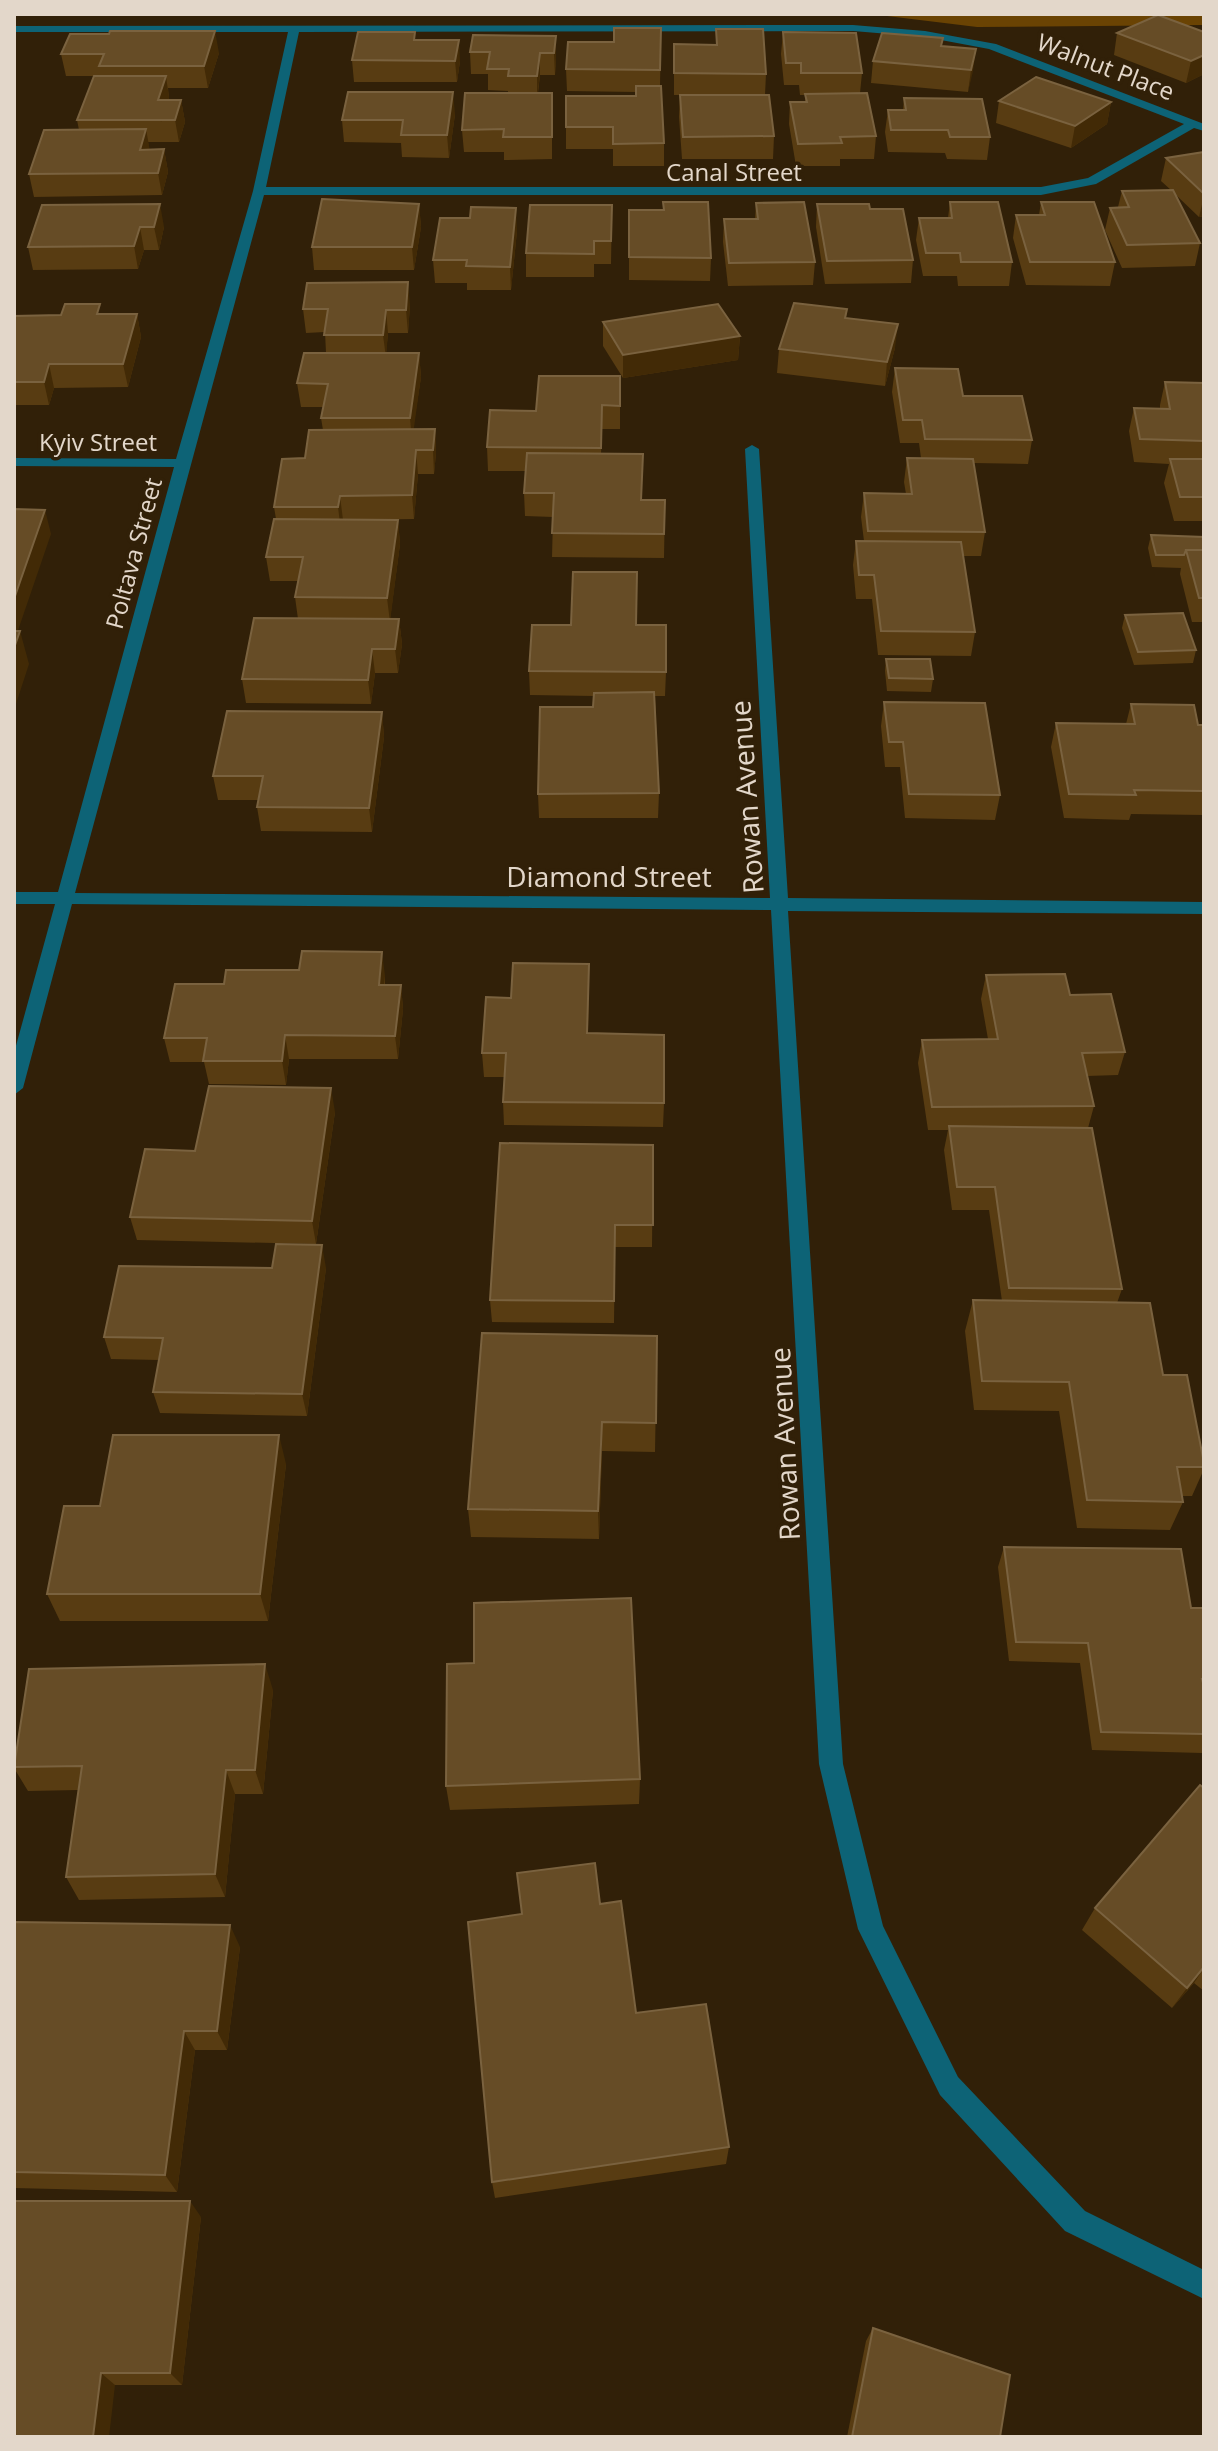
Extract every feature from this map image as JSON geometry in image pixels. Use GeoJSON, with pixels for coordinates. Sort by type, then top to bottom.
{"type":"FeatureCollection","features":[{"type":"Feature","properties":{"kind":"street","name":"Walnut Place"},"geometry":{"type":"LineString","coordinates":[[14,29],[853,28],[925,34],[979,44],[1045,64],[1198,126]]}},
{"type":"Feature","properties":{"kind":"street","name":"Poltava Street"},"geometry":{"type":"LineString","coordinates":[[14,1088],[182,463],[259,191],[294,30]]}},
{"type":"Feature","properties":{"kind":"street","name":"Canal Street"},"geometry":{"type":"LineString","coordinates":[[259,191],[981,194],[1041,191],[1092,181],[1198,126]]}},
{"type":"Feature","properties":{"kind":"street","name":"Rowan Avenue"},"geometry":{"type":"LineString","coordinates":[[752,449],[831,1764],[871,1929],[949,2086],[1075,2221],[1204,2285]]}},
{"type":"Feature","properties":{"kind":"street","name":"Kyiv Street"},"geometry":{"type":"LineString","coordinates":[[14,462],[182,463]]}},
{"type":"Feature","properties":{"kind":"street","name":"Diamond Street"},"geometry":{"type":"LineString","coordinates":[[14,898],[1204,908]]}},
{"type":"Feature","properties":{"kind":"shaded area"},"geometry":{"type":"Polygon","coordinates":[[[774,14],[1204,14],[1204,25],[977,27],[887,16],[774,14]]]}},
{"type":"Feature","properties":{"kind":"building"},"geometry":{"type":"Polygon","coordinates":[[[1158,15],[1204,32],[1204,55],[1191,61],[1117,33],[1158,15]]]}},
{"type":"Feature","properties":{"kind":"building"},"geometry":{"type":"Polygon","coordinates":[[[614,28],[661,28],[660,70],[566,69],[568,42],[614,42],[614,28]]]}},
{"type":"Feature","properties":{"kind":"building"},"geometry":{"type":"Polygon","coordinates":[[[716,29],[763,29],[766,74],[674,73],[674,44],[717,45],[716,29]]]}},
{"type":"Feature","properties":{"kind":"building"},"geometry":{"type":"Polygon","coordinates":[[[110,31],[215,31],[204,66],[99,66],[104,54],[61,54],[70,34],[109,34],[110,31]]]}},
{"type":"Feature","properties":{"kind":"building"},"geometry":{"type":"Polygon","coordinates":[[[358,32],[415,32],[414,40],[459,40],[455,61],[352,60],[358,32]]]}},
{"type":"Feature","properties":{"kind":"building"},"geometry":{"type":"Polygon","coordinates":[[[783,32],[856,33],[862,73],[801,73],[801,63],[786,63],[783,32]]]}},
{"type":"Feature","properties":{"kind":"building"},"geometry":{"type":"Polygon","coordinates":[[[882,33],[943,38],[941,46],[976,49],[971,70],[873,61],[882,33]]]}},
{"type":"Feature","properties":{"kind":"building"},"geometry":{"type":"Polygon","coordinates":[[[473,35],[556,36],[554,53],[540,53],[537,76],[508,76],[509,69],[487,69],[490,52],[470,52],[473,35]]]}},
{"type":"Feature","properties":{"kind":"building"},"geometry":{"type":"Polygon","coordinates":[[[94,76],[166,76],[158,100],[181,100],[175,120],[77,120],[94,76]]]}},
{"type":"Feature","properties":{"kind":"building"},"geometry":{"type":"Polygon","coordinates":[[[1036,77],[1111,102],[1075,126],[999,101],[1036,77]]]}},
{"type":"Feature","properties":{"kind":"building"},"geometry":{"type":"Polygon","coordinates":[[[636,86],[661,86],[664,143],[613,144],[613,127],[566,127],[566,96],[636,96],[636,86]]]}},
{"type":"Feature","properties":{"kind":"building"},"geometry":{"type":"Polygon","coordinates":[[[348,92],[453,92],[447,135],[401,135],[403,120],[342,120],[348,92]]]}},
{"type":"Feature","properties":{"kind":"building"},"geometry":{"type":"Polygon","coordinates":[[[465,93],[552,93],[552,137],[503,137],[504,129],[462,130],[465,93]]]}},
{"type":"Feature","properties":{"kind":"building"},"geometry":{"type":"Polygon","coordinates":[[[867,93],[876,136],[840,137],[842,143],[798,144],[790,102],[807,102],[805,94],[867,93]]]}},
{"type":"Feature","properties":{"kind":"building"},"geometry":{"type":"Polygon","coordinates":[[[680,95],[769,95],[774,136],[683,137],[680,95]]]}},
{"type":"Feature","properties":{"kind":"building"},"geometry":{"type":"Polygon","coordinates":[[[904,98],[982,99],[990,137],[950,137],[948,130],[891,130],[888,110],[906,110],[904,98]]]}},
{"type":"Feature","properties":{"kind":"building"},"geometry":{"type":"Polygon","coordinates":[[[146,129],[140,150],[164,149],[158,173],[29,174],[44,130],[146,129]]]}},
{"type":"Feature","properties":{"kind":"building"},"geometry":{"type":"Polygon","coordinates":[[[1204,152],[1204,194],[1166,158],[1204,152]]]}},
{"type":"Feature","properties":{"kind":"building"},"geometry":{"type":"Polygon","coordinates":[[[1173,190],[1200,243],[1127,245],[1110,208],[1129,207],[1122,191],[1173,190]]]}},
{"type":"Feature","properties":{"kind":"building"},"geometry":{"type":"Polygon","coordinates":[[[322,199],[419,204],[412,247],[312,247],[322,199]]]}},
{"type":"Feature","properties":{"kind":"building"},"geometry":{"type":"Polygon","coordinates":[[[663,202],[708,202],[711,258],[629,257],[629,210],[664,210],[663,202]]]}},
{"type":"Feature","properties":{"kind":"building"},"geometry":{"type":"Polygon","coordinates":[[[804,202],[815,262],[729,263],[724,219],[758,219],[756,203],[804,202]]]}},
{"type":"Feature","properties":{"kind":"building"},"geometry":{"type":"Polygon","coordinates":[[[950,202],[998,202],[1012,262],[961,262],[960,253],[926,253],[919,218],[952,218],[950,202]]]}},
{"type":"Feature","properties":{"kind":"building"},"geometry":{"type":"Polygon","coordinates":[[[1041,202],[1094,202],[1115,262],[1030,262],[1016,215],[1045,215],[1041,202]]]}},
{"type":"Feature","properties":{"kind":"building"},"geometry":{"type":"Polygon","coordinates":[[[160,204],[154,227],[140,227],[134,246],[28,247],[42,205],[160,204]]]}},
{"type":"Feature","properties":{"kind":"building"},"geometry":{"type":"Polygon","coordinates":[[[817,204],[869,204],[870,209],[903,209],[913,260],[827,261],[817,204]]]}},
{"type":"Feature","properties":{"kind":"building"},"geometry":{"type":"Polygon","coordinates":[[[530,205],[612,205],[611,241],[594,241],[594,254],[526,253],[530,205]]]}},
{"type":"Feature","properties":{"kind":"building"},"geometry":{"type":"Polygon","coordinates":[[[471,207],[516,208],[510,267],[466,266],[467,260],[433,260],[440,218],[470,218],[471,207]]]}},
{"type":"Feature","properties":{"kind":"building"},"geometry":{"type":"Polygon","coordinates":[[[408,282],[406,310],[386,310],[383,335],[324,335],[328,309],[303,309],[307,283],[408,282]]]}},
{"type":"Feature","properties":{"kind":"building"},"geometry":{"type":"Polygon","coordinates":[[[794,303],[847,309],[845,318],[898,324],[887,362],[779,349],[794,303]]]}},
{"type":"Feature","properties":{"kind":"building"},"geometry":{"type":"Polygon","coordinates":[[[65,304],[100,304],[97,314],[137,314],[123,364],[49,364],[44,382],[14,382],[14,316],[61,315],[65,304]]]}},
{"type":"Feature","properties":{"kind":"building"},"geometry":{"type":"Polygon","coordinates":[[[718,304],[740,336],[623,355],[603,322],[718,304]]]}},
{"type":"Feature","properties":{"kind":"building"},"geometry":{"type":"Polygon","coordinates":[[[304,353],[419,353],[410,418],[321,418],[328,384],[297,383],[304,353]]]}},
{"type":"Feature","properties":{"kind":"building"},"geometry":{"type":"Polygon","coordinates":[[[895,368],[958,369],[963,396],[1022,396],[1032,440],[925,439],[922,420],[903,420],[895,368]]]}},
{"type":"Feature","properties":{"kind":"building"},"geometry":{"type":"Polygon","coordinates":[[[539,376],[620,376],[620,406],[602,405],[601,448],[487,447],[490,410],[536,411],[539,376]]]}},
{"type":"Feature","properties":{"kind":"building"},"geometry":{"type":"Polygon","coordinates":[[[1165,382],[1204,383],[1204,441],[1140,439],[1134,408],[1170,409],[1165,382]]]}},
{"type":"Feature","properties":{"kind":"building"},"geometry":{"type":"Polygon","coordinates":[[[435,429],[433,450],[416,450],[412,495],[340,496],[338,507],[274,507],[282,459],[305,458],[309,430],[435,429]]]}},
{"type":"Feature","properties":{"kind":"building"},"geometry":{"type":"Polygon","coordinates":[[[527,453],[643,454],[641,500],[665,500],[664,534],[552,533],[554,493],[524,493],[527,453]]]}},
{"type":"Feature","properties":{"kind":"building"},"geometry":{"type":"Polygon","coordinates":[[[907,458],[973,459],[985,532],[868,531],[864,493],[912,494],[907,458]]]}},
{"type":"Feature","properties":{"kind":"building"},"geometry":{"type":"Polygon","coordinates":[[[1170,459],[1204,459],[1204,497],[1180,497],[1170,459]]]}},
{"type":"Feature","properties":{"kind":"building"},"geometry":{"type":"Polygon","coordinates":[[[14,509],[45,510],[14,599],[14,509]]]}},
{"type":"Feature","properties":{"kind":"building"},"geometry":{"type":"Polygon","coordinates":[[[274,519],[398,520],[387,598],[295,597],[303,557],[266,557],[274,519]]]}},
{"type":"Feature","properties":{"kind":"building"},"geometry":{"type":"Polygon","coordinates":[[[1151,535],[1204,537],[1204,550],[1186,550],[1184,555],[1156,555],[1151,535]]]}},
{"type":"Feature","properties":{"kind":"building"},"geometry":{"type":"Polygon","coordinates":[[[856,541],[961,542],[975,632],[881,631],[874,575],[859,575],[856,541]]]}},
{"type":"Feature","properties":{"kind":"building"},"geometry":{"type":"Polygon","coordinates":[[[1186,550],[1204,550],[1204,598],[1199,598],[1186,550]]]}},
{"type":"Feature","properties":{"kind":"building"},"geometry":{"type":"Polygon","coordinates":[[[573,572],[637,572],[636,625],[666,625],[666,672],[529,671],[532,625],[571,625],[573,572]]]}},
{"type":"Feature","properties":{"kind":"building"},"geometry":{"type":"Polygon","coordinates":[[[1183,613],[1196,650],[1138,652],[1125,615],[1183,613]]]}},
{"type":"Feature","properties":{"kind":"building"},"geometry":{"type":"Polygon","coordinates":[[[254,618],[399,619],[395,649],[372,649],[368,680],[242,679],[254,618]]]}},
{"type":"Feature","properties":{"kind":"building"},"geometry":{"type":"Polygon","coordinates":[[[14,631],[20,631],[14,648],[14,631]]]}},
{"type":"Feature","properties":{"kind":"building"},"geometry":{"type":"Polygon","coordinates":[[[886,659],[930,659],[933,679],[889,678],[886,659]]]}},
{"type":"Feature","properties":{"kind":"building"},"geometry":{"type":"Polygon","coordinates":[[[654,692],[659,793],[538,794],[540,707],[593,707],[594,693],[654,692]]]}},
{"type":"Feature","properties":{"kind":"building"},"geometry":{"type":"Polygon","coordinates":[[[884,702],[985,703],[1000,795],[909,794],[903,742],[889,742],[884,702]]]}},
{"type":"Feature","properties":{"kind":"building"},"geometry":{"type":"Polygon","coordinates":[[[1131,704],[1194,705],[1198,725],[1204,725],[1204,791],[1134,790],[1136,795],[1069,794],[1056,723],[1135,724],[1131,704]]]}},
{"type":"Feature","properties":{"kind":"building"},"geometry":{"type":"Polygon","coordinates":[[[227,711],[382,712],[369,808],[257,807],[263,776],[213,776],[227,711]]]}},
{"type":"Feature","properties":{"kind":"building"},"geometry":{"type":"Polygon","coordinates":[[[302,951],[382,952],[379,985],[401,985],[395,1036],[285,1035],[282,1061],[203,1061],[207,1038],[164,1038],[175,984],[224,984],[226,970],[299,970],[302,951]]]}},
{"type":"Feature","properties":{"kind":"building"},"geometry":{"type":"Polygon","coordinates":[[[513,963],[589,964],[587,1033],[664,1035],[664,1103],[503,1102],[506,1053],[482,1053],[486,997],[511,998],[513,963]]]}},
{"type":"Feature","properties":{"kind":"building"},"geometry":{"type":"Polygon","coordinates":[[[1065,974],[1070,995],[1111,994],[1125,1052],[1082,1053],[1094,1106],[932,1107],[922,1040],[998,1039],[986,975],[1065,974]]]}},
{"type":"Feature","properties":{"kind":"building"},"geometry":{"type":"Polygon","coordinates":[[[209,1086],[331,1088],[312,1221],[130,1217],[145,1149],[195,1151],[209,1086]]]}},
{"type":"Feature","properties":{"kind":"building"},"geometry":{"type":"Polygon","coordinates":[[[949,1126],[1092,1128],[1122,1289],[1009,1288],[995,1187],[957,1187],[949,1126]]]}},
{"type":"Feature","properties":{"kind":"building"},"geometry":{"type":"Polygon","coordinates":[[[500,1143],[653,1145],[653,1225],[615,1225],[614,1301],[490,1300],[500,1143]]]}},
{"type":"Feature","properties":{"kind":"building"},"geometry":{"type":"Polygon","coordinates":[[[276,1244],[322,1245],[302,1394],[153,1392],[163,1338],[104,1337],[119,1266],[272,1268],[276,1244]]]}},
{"type":"Feature","properties":{"kind":"building"},"geometry":{"type":"Polygon","coordinates":[[[973,1300],[1150,1303],[1163,1375],[1187,1375],[1204,1463],[1204,1467],[1177,1467],[1183,1502],[1087,1500],[1069,1382],[982,1381],[973,1300]]]}},
{"type":"Feature","properties":{"kind":"building"},"geometry":{"type":"Polygon","coordinates":[[[482,1333],[657,1336],[656,1423],[602,1422],[598,1511],[468,1509],[482,1333]]]}},
{"type":"Feature","properties":{"kind":"building"},"geometry":{"type":"Polygon","coordinates":[[[113,1435],[279,1435],[260,1594],[47,1594],[64,1506],[100,1506],[113,1435]]]}},
{"type":"Feature","properties":{"kind":"building"},"geometry":{"type":"Polygon","coordinates":[[[1004,1547],[1181,1549],[1191,1608],[1204,1608],[1204,1734],[1101,1732],[1088,1643],[1016,1642],[1004,1547]]]}},
{"type":"Feature","properties":{"kind":"building"},"geometry":{"type":"Polygon","coordinates":[[[631,1598],[640,1779],[446,1786],[447,1664],[474,1663],[474,1603],[631,1598]]]}},
{"type":"Feature","properties":{"kind":"building"},"geometry":{"type":"Polygon","coordinates":[[[265,1664],[255,1770],[226,1770],[215,1874],[66,1877],[82,1766],[14,1767],[29,1669],[265,1664]]]}},
{"type":"Feature","properties":{"kind":"building"},"geometry":{"type":"Polygon","coordinates":[[[1200,1785],[1204,1788],[1204,1967],[1187,1988],[1095,1908],[1200,1785]]]}},
{"type":"Feature","properties":{"kind":"building"},"geometry":{"type":"Polygon","coordinates":[[[595,1863],[600,1904],[621,1901],[636,2013],[706,2004],[729,2147],[492,2182],[468,1922],[522,1914],[517,1873],[595,1863]]]}},
{"type":"Feature","properties":{"kind":"building"},"geometry":{"type":"Polygon","coordinates":[[[14,1922],[230,1925],[217,2031],[184,2031],[165,2175],[14,2172],[14,1922]]]}},
{"type":"Feature","properties":{"kind":"building"},"geometry":{"type":"Polygon","coordinates":[[[14,2201],[190,2201],[170,2373],[101,2373],[93,2437],[14,2437],[14,2201]]]}},
{"type":"Feature","properties":{"kind":"building"},"geometry":{"type":"Polygon","coordinates":[[[873,2328],[1010,2375],[1000,2437],[852,2437],[873,2328]]]}}]}
